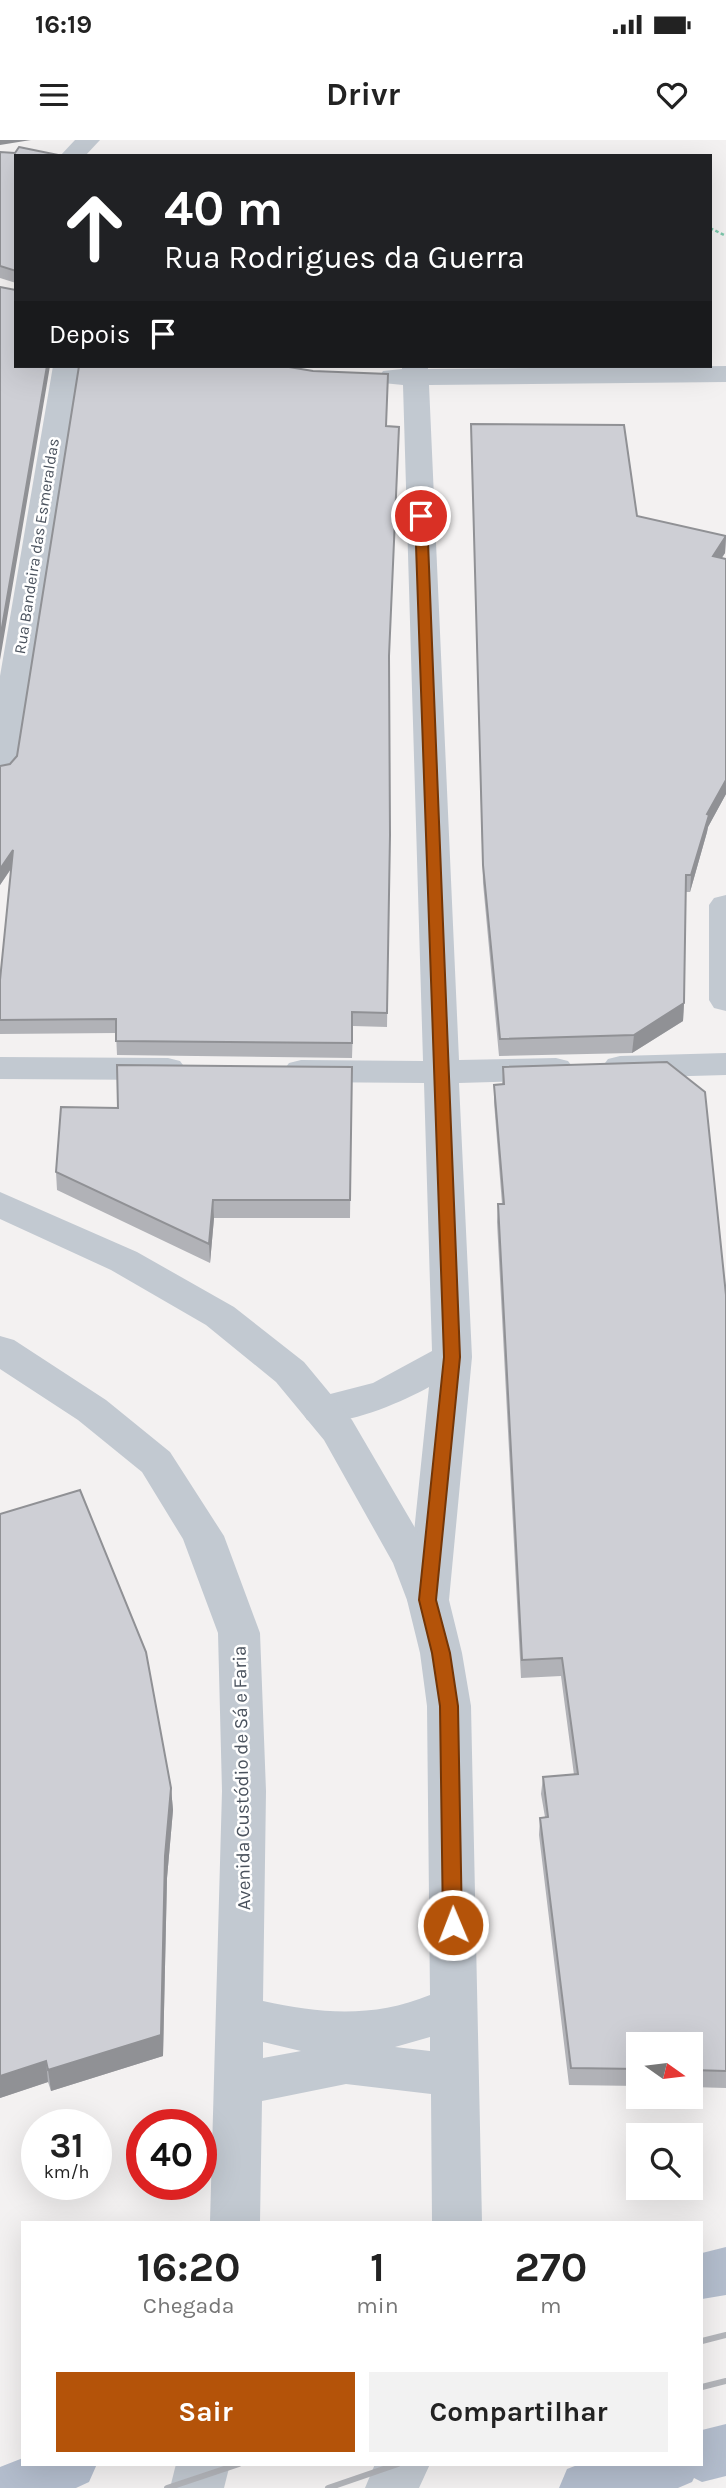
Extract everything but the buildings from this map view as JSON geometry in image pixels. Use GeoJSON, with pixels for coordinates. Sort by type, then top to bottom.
{"type":"FeatureCollection","features":[{"type":"Feature","properties":{"kind":"main road"},"geometry":{"type":"LineString","coordinates":[[703,2276],[726,2271]]}},
{"type":"Feature","properties":{"kind":"main road"},"geometry":{"type":"LineString","coordinates":[[703,2456],[726,2449]]}},
{"type":"Feature","properties":{"kind":"main road"},"geometry":{"type":"LineString","coordinates":[[14,2488],[65,2466]]}},
{"type":"Feature","properties":{"kind":"main road"},"geometry":{"type":"LineString","coordinates":[[586,2488],[666,2466]]}},
{"type":"Feature","properties":{"kind":"street"},"geometry":{"type":"LineString","coordinates":[[73,154],[88,140]]}},
{"type":"Feature","properties":{"kind":"street","name":"Rua Bandeira das Esmeraldas"},"geometry":{"type":"LineString","coordinates":[[0,768],[66,368]]}},
{"type":"Feature","properties":{"kind":"street"},"geometry":{"type":"LineString","coordinates":[[416,372],[452,1357],[428,1600]]}},
{"type":"Feature","properties":{"kind":"street"},"geometry":{"type":"LineString","coordinates":[[368,376],[416,372],[726,374]]}},
{"type":"Feature","properties":{"kind":"street"},"geometry":{"type":"LineString","coordinates":[[726,905],[726,1000]]}},
{"type":"Feature","properties":{"kind":"street"},"geometry":{"type":"LineString","coordinates":[[263,1070],[443,1072],[726,1063]]}},
{"type":"Feature","properties":{"kind":"street"},"geometry":{"type":"LineString","coordinates":[[0,1068],[194,1070]]}},
{"type":"Feature","properties":{"kind":"street"},"geometry":{"type":"LineString","coordinates":[[0,1204],[124,1261],[220,1316],[290,1372],[338,1430],[414,1562],[428,1600],[441,1653],[449,1706],[457,2221]]}},
{"type":"Feature","properties":{"kind":"street","name":"Avenida Custódio de Sá e Faria"},"geometry":{"type":"LineString","coordinates":[[0,1350],[92,1410],[156,1462],[203,1536],[239,1633],[244,1791],[235,2221]]}},
{"type":"Feature","properties":{"kind":"street"},"geometry":{"type":"LineString","coordinates":[[321,1410],[386,1394],[452,1357]]}},
{"type":"Feature","properties":{"kind":"street"},"geometry":{"type":"LineString","coordinates":[[241,2017],[308,2031],[349,2034],[404,2026],[454,2007]]}},
{"type":"Feature","properties":{"kind":"street"},"geometry":{"type":"LineString","coordinates":[[239,2084],[346,2063],[454,2076]]}},
{"type":"Feature","properties":{"kind":"street"},"geometry":{"type":"LineString","coordinates":[[197,2488],[202,2466]]}},
{"type":"Feature","properties":{"kind":"street"},"geometry":{"type":"LineString","coordinates":[[392,2488],[402,2466]]}},
{"type":"Feature","properties":{"kind":"railway"},"geometry":{"type":"LineString","coordinates":[[703,2341],[726,2335]]}},
{"type":"Feature","properties":{"kind":"railway"},"geometry":{"type":"LineString","coordinates":[[703,2387],[726,2381]]}},
{"type":"Feature","properties":{"kind":"railway"},"geometry":{"type":"LineString","coordinates":[[167,2488],[233,2466]]}},
{"type":"Feature","properties":{"kind":"railway"},"geometry":{"type":"LineString","coordinates":[[328,2488],[392,2466]]}},
{"type":"Feature","properties":{"kind":"route"},"geometry":{"type":"LineString","coordinates":[[421,516],[452,1357],[428,1600],[441,1653],[449,1706],[453,1925]]}}]}
